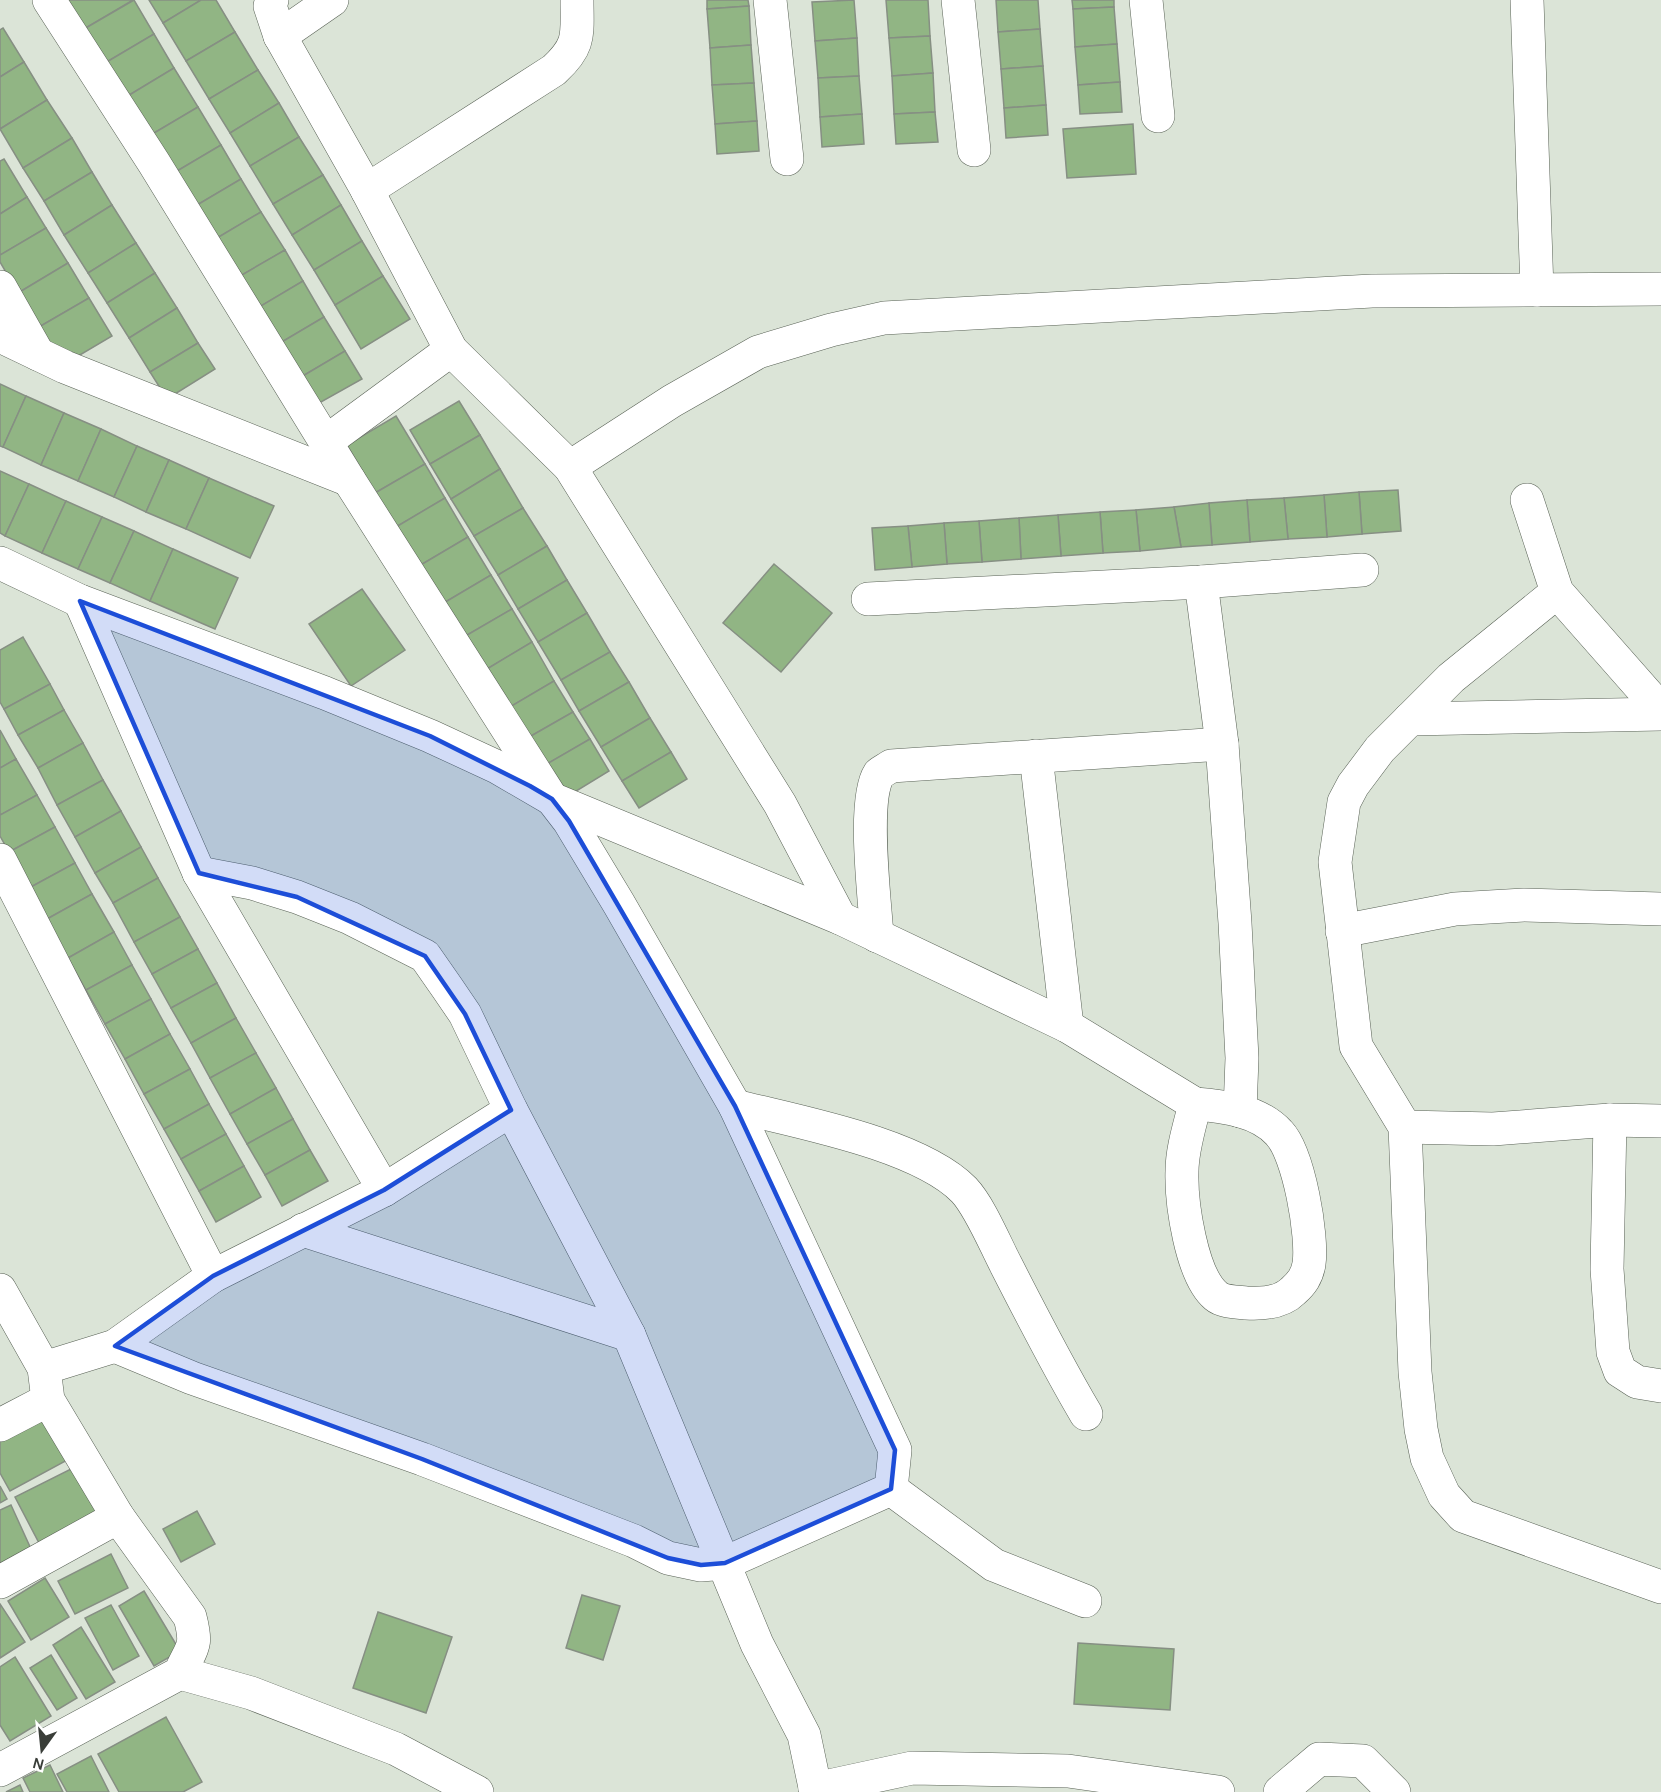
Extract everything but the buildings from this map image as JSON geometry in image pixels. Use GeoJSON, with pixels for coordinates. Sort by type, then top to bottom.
{"type":"FeatureCollection","features":[{"type":"Feature","properties":{"kind":"street"},"geometry":{"type":"LineString","coordinates":[[49,0],[154,163],[349,480],[552,799],[569,821],[620,904],[735,1106],[895,1450],[891,1489]]}},
{"type":"Feature","properties":{"kind":"street"},"geometry":{"type":"LineString","coordinates":[[272,0],[270,6],[280,36],[367,190],[451,350],[570,467],[780,804],[840,918]]}},
{"type":"Feature","properties":{"kind":"street"},"geometry":{"type":"LineString","coordinates":[[280,36],[332,0]]}},
{"type":"Feature","properties":{"kind":"street"},"geometry":{"type":"LineString","coordinates":[[367,190],[554,70],[569,55],[577,39],[577,0]]}},
{"type":"Feature","properties":{"kind":"street"},"geometry":{"type":"LineString","coordinates":[[770,0],[787,159]]}},
{"type":"Feature","properties":{"kind":"street"},"geometry":{"type":"LineString","coordinates":[[958,0],[974,150]]}},
{"type":"Feature","properties":{"kind":"street"},"geometry":{"type":"LineString","coordinates":[[1146,0],[1158,116]]}},
{"type":"Feature","properties":{"kind":"street"},"geometry":{"type":"LineString","coordinates":[[1527,0],[1536,290]]}},
{"type":"Feature","properties":{"kind":"street"},"geometry":{"type":"LineString","coordinates":[[0,287],[38,354]]}},
{"type":"Feature","properties":{"kind":"street"},"geometry":{"type":"LineString","coordinates":[[570,467],[672,401],[758,352],[831,330],[884,318],[1372,291],[1661,289]]}},
{"type":"Feature","properties":{"kind":"street"},"geometry":{"type":"LineString","coordinates":[[0,336],[65,367],[349,480]]}},
{"type":"Feature","properties":{"kind":"street"},"geometry":{"type":"LineString","coordinates":[[327,441],[451,350]]}},
{"type":"Feature","properties":{"kind":"street"},"geometry":{"type":"LineString","coordinates":[[1527,500],[1557,592],[1661,712]]}},
{"type":"Feature","properties":{"kind":"street"},"geometry":{"type":"LineString","coordinates":[[0,563],[80,601],[325,693],[430,736],[497,767],[552,799],[840,918],[1067,1026],[1196,1104],[1240,1111],[1263,1119],[1280,1134],[1291,1153],[1303,1195],[1308,1234],[1309,1263],[1305,1279],[1291,1294],[1272,1303],[1223,1300],[1207,1285],[1190,1246],[1182,1172],[1187,1138],[1196,1104]]}},
{"type":"Feature","properties":{"kind":"street"},"geometry":{"type":"LineString","coordinates":[[868,599],[1201,582],[1362,570]]}},
{"type":"Feature","properties":{"kind":"street"},"geometry":{"type":"LineString","coordinates":[[1201,582],[1222,744],[1242,1058],[1240,1111]]}},
{"type":"Feature","properties":{"kind":"street"},"geometry":{"type":"LineString","coordinates":[[1557,592],[1451,678],[1380,748],[1353,785],[1344,802],[1335,862],[1342,931],[1356,1046],[1405,1127],[1415,1372],[1421,1429],[1427,1458],[1444,1495],[1462,1516],[1661,1587]]}},
{"type":"Feature","properties":{"kind":"street"},"geometry":{"type":"LineString","coordinates":[[80,601],[199,873],[384,1190]]}},
{"type":"Feature","properties":{"kind":"street"},"geometry":{"type":"LineString","coordinates":[[1410,719],[1661,712]]}},
{"type":"Feature","properties":{"kind":"street"},"geometry":{"type":"LineString","coordinates":[[877,936],[870,810],[874,787],[880,772],[891,766],[1222,744]]}},
{"type":"Feature","properties":{"kind":"street"},"geometry":{"type":"LineString","coordinates":[[1036,756],[1067,1026]]}},
{"type":"Feature","properties":{"kind":"street"},"geometry":{"type":"LineString","coordinates":[[0,860],[213,1276]]}},
{"type":"Feature","properties":{"kind":"street"},"geometry":{"type":"LineString","coordinates":[[199,873],[252,883],[297,897],[350,918],[425,956],[465,1014],[510,1110],[629,1335],[757,1644],[804,1735],[816,1790],[912,1768],[1068,1771],[1218,1792]]}},
{"type":"Feature","properties":{"kind":"street"},"geometry":{"type":"LineString","coordinates":[[1342,931],[1455,909],[1524,905],[1661,909]]}},
{"type":"Feature","properties":{"kind":"street"},"geometry":{"type":"LineString","coordinates":[[735,1106],[872,1142],[930,1165],[965,1190],[1056,1363],[1086,1414]]}},
{"type":"Feature","properties":{"kind":"street"},"geometry":{"type":"LineString","coordinates":[[0,1425],[46,1384],[115,1347],[213,1276],[384,1190],[510,1110]]}},
{"type":"Feature","properties":{"kind":"street"},"geometry":{"type":"LineString","coordinates":[[1405,1127],[1493,1129],[1610,1120],[1661,1121]]}},
{"type":"Feature","properties":{"kind":"street"},"geometry":{"type":"LineString","coordinates":[[1610,1120],[1607,1269],[1613,1352],[1620,1371],[1637,1382],[1661,1386]]}},
{"type":"Feature","properties":{"kind":"street"},"geometry":{"type":"LineString","coordinates":[[303,1230],[629,1335]]}},
{"type":"Feature","properties":{"kind":"street"},"geometry":{"type":"LineString","coordinates":[[0,1290],[46,1384],[118,1517],[190,1617],[194,1633],[194,1647],[180,1673],[0,1770]]}},
{"type":"Feature","properties":{"kind":"street"},"geometry":{"type":"LineString","coordinates":[[115,1347],[192,1378],[422,1459],[633,1541],[668,1558],[701,1565],[725,1563],[891,1489]]}},
{"type":"Feature","properties":{"kind":"street"},"geometry":{"type":"LineString","coordinates":[[891,1489],[994,1565],[1085,1601]]}},
{"type":"Feature","properties":{"kind":"street"},"geometry":{"type":"LineString","coordinates":[[0,1582],[118,1517]]}},
{"type":"Feature","properties":{"kind":"street"},"geometry":{"type":"LineString","coordinates":[[180,1673],[261,1697],[396,1749],[477,1792]]}},
{"type":"Feature","properties":{"kind":"street"},"geometry":{"type":"LineString","coordinates":[[1280,1792],[1319,1759],[1363,1761],[1394,1792]]}},
{"type":"Feature","properties":{"kind":"highlighted area"},"geometry":{"type":"Polygon","coordinates":[[[80,601],[430,736],[552,799],[569,821],[735,1106],[895,1450],[891,1489],[725,1563],[701,1565],[668,1558],[422,1459],[115,1346],[213,1276],[384,1190],[511,1110],[465,1014],[425,956],[297,897],[199,873],[80,601]]]}}]}
